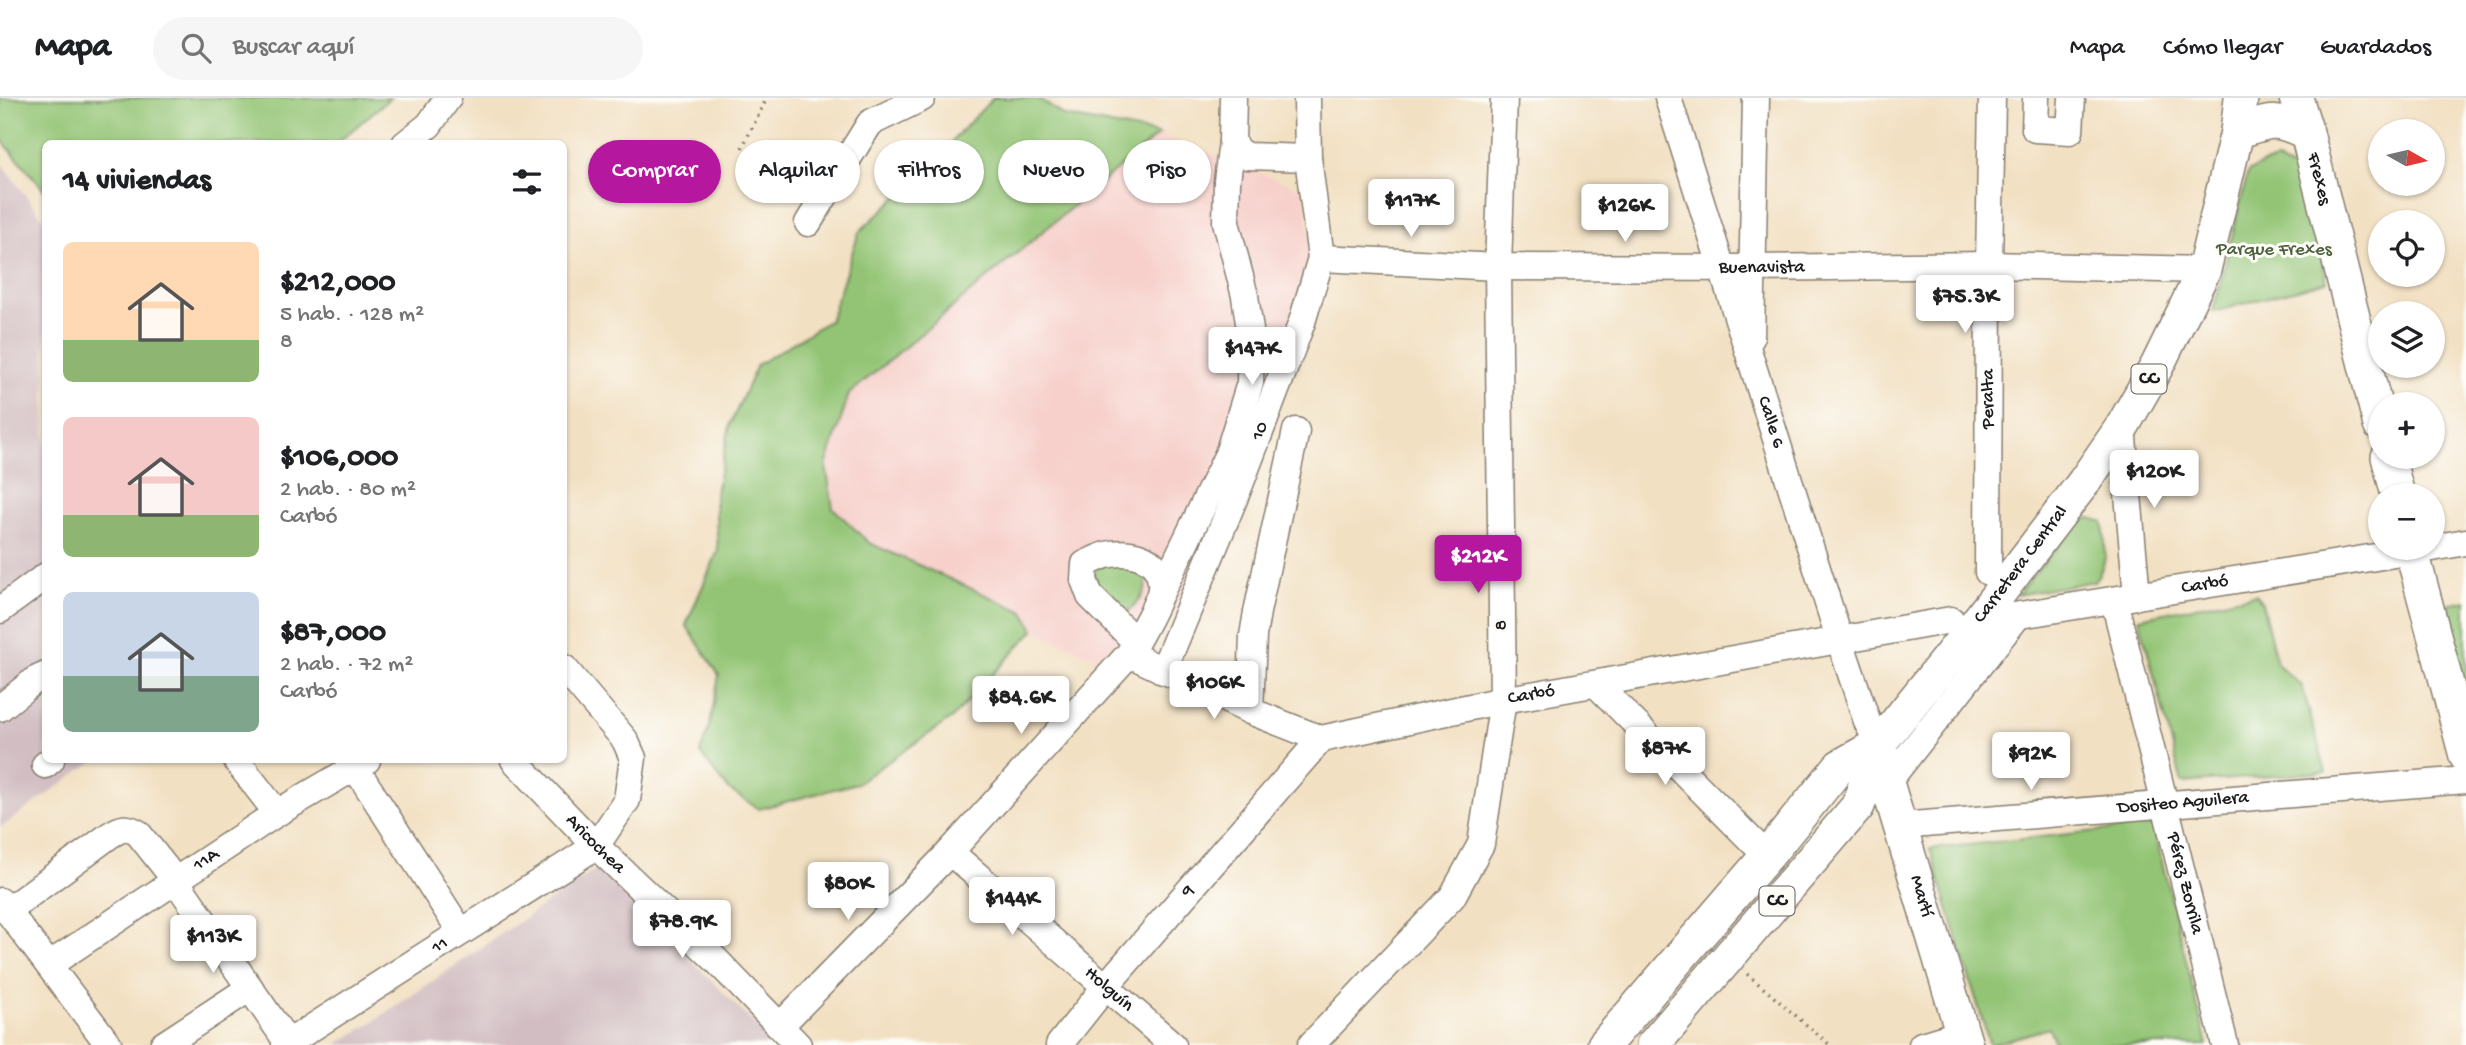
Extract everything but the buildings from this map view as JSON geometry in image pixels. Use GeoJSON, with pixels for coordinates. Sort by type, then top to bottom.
{"type":"FeatureCollection","features":[{"type":"Feature","properties":{"kind":"main road","name":"Carretera Central"},"geometry":{"type":"LineString","coordinates":[[1653,1045],[1858,806],[1878,744],[1964,621],[2084,482],[2122,427],[2157,366],[2204,270],[2237,132],[2241,98]]}},
{"type":"Feature","properties":{"kind":"main road","name":"Frexes"},"geometry":{"type":"LineString","coordinates":[[2296,98],[2372,392]]}},
{"type":"Feature","properties":{"kind":"main road"},"geometry":{"type":"LineString","coordinates":[[2237,132],[2283,121],[2307,133]]}},
{"type":"Feature","properties":{"kind":"main road"},"geometry":{"type":"LineString","coordinates":[[2424,560],[2466,756]]}},
{"type":"Feature","properties":{"kind":"main road","name":"Carretera Central"},"geometry":{"type":"LineString","coordinates":[[1604,1045],[1767,856],[1840,766],[1878,744]]}},
{"type":"Feature","properties":{"kind":"main road","name":"Martí"},"geometry":{"type":"LineString","coordinates":[[1878,744],[1887,783],[1964,1039]]}},
{"type":"Feature","properties":{"kind":"street"},"geometry":{"type":"LineString","coordinates":[[410,140],[429,125],[448,98]]}},
{"type":"Feature","properties":{"kind":"street"},"geometry":{"type":"LineString","coordinates":[[808,223],[870,122],[922,98]]}},
{"type":"Feature","properties":{"kind":"street"},"geometry":{"type":"LineString","coordinates":[[789,1035],[1133,648],[1228,454],[1250,383],[1250,327],[1226,222],[1227,181],[1233,142],[1233,98]]}},
{"type":"Feature","properties":{"kind":"street","name":"10"},"geometry":{"type":"LineString","coordinates":[[1163,671],[1239,487],[1297,335],[1321,258],[1308,158],[1307,98]]}},
{"type":"Feature","properties":{"kind":"street","name":"8"},"geometry":{"type":"LineString","coordinates":[[1311,1045],[1452,897],[1481,844],[1503,700],[1498,267],[1504,98]]}},
{"type":"Feature","properties":{"kind":"street","name":"Calle 6"},"geometry":{"type":"LineString","coordinates":[[1668,98],[1840,641],[1868,724],[1878,744]]}},
{"type":"Feature","properties":{"kind":"street"},"geometry":{"type":"LineString","coordinates":[[1751,363],[1756,98]]}},
{"type":"Feature","properties":{"kind":"street","name":"Peralta"},"geometry":{"type":"LineString","coordinates":[[1988,572],[1992,98]]}},
{"type":"Feature","properties":{"kind":"street"},"geometry":{"type":"LineString","coordinates":[[2036,98],[2030,129],[2070,131],[2072,98]]}},
{"type":"Feature","properties":{"kind":"street"},"geometry":{"type":"LineString","coordinates":[[1233,142],[1237,150],[1246,156],[1308,158]]}},
{"type":"Feature","properties":{"kind":"street","name":"Buenavista"},"geometry":{"type":"LineString","coordinates":[[1321,258],[1498,267],[1989,265],[2204,270]]}},
{"type":"Feature","properties":{"kind":"street","name":"Pérez Zorrila"},"geometry":{"type":"LineString","coordinates":[[2122,427],[2125,598],[2165,805],[2225,1045]]}},
{"type":"Feature","properties":{"kind":"street"},"geometry":{"type":"LineString","coordinates":[[1250,712],[1253,636],[1296,432]]}},
{"type":"Feature","properties":{"kind":"street","name":"Carbó"},"geometry":{"type":"LineString","coordinates":[[2445,545],[2466,542]]}},
{"type":"Feature","properties":{"kind":"street"},"geometry":{"type":"LineString","coordinates":[[1161,592],[1161,573],[1150,560],[1134,553],[1107,555],[1085,564],[1084,580],[1090,596],[1133,648],[1163,671],[1250,712],[1321,739]]}},
{"type":"Feature","properties":{"kind":"street","name":"Carbó"},"geometry":{"type":"LineString","coordinates":[[1321,739],[1503,700],[1840,641],[1964,621],[2017,617],[2368,558]]}},
{"type":"Feature","properties":{"kind":"street"},"geometry":{"type":"LineString","coordinates":[[0,610],[42,579]]}},
{"type":"Feature","properties":{"kind":"street"},"geometry":{"type":"LineString","coordinates":[[1887,783],[2017,617]]}},
{"type":"Feature","properties":{"kind":"street"},"geometry":{"type":"LineString","coordinates":[[567,672],[625,740],[633,758],[627,800],[596,846]]}},
{"type":"Feature","properties":{"kind":"street"},"geometry":{"type":"LineString","coordinates":[[0,708],[42,677]]}},
{"type":"Feature","properties":{"kind":"street"},"geometry":{"type":"LineString","coordinates":[[1596,684],[1767,856]]}},
{"type":"Feature","properties":{"kind":"street","name":"9"},"geometry":{"type":"LineString","coordinates":[[1059,1045],[1105,987],[1321,739]]}},
{"type":"Feature","properties":{"kind":"street"},"geometry":{"type":"LineString","coordinates":[[238,763],[277,813]]}},
{"type":"Feature","properties":{"kind":"street","name":"Aricochea"},"geometry":{"type":"LineString","coordinates":[[517,763],[596,846],[717,961],[789,1035]]}},
{"type":"Feature","properties":{"kind":"street"},"geometry":{"type":"LineString","coordinates":[[348,765],[461,932]]}},
{"type":"Feature","properties":{"kind":"street","name":"11A"},"geometry":{"type":"LineString","coordinates":[[49,964],[348,765]]}},
{"type":"Feature","properties":{"kind":"street","name":"Dositeo Aguilera"},"geometry":{"type":"LineString","coordinates":[[1900,826],[2466,780]]}},
{"type":"Feature","properties":{"kind":"street"},"geometry":{"type":"LineString","coordinates":[[109,1045],[4,906],[110,835],[125,828],[138,833],[176,881],[286,1044]]}},
{"type":"Feature","properties":{"kind":"street","name":"11"},"geometry":{"type":"LineString","coordinates":[[286,1044],[596,846]]}},
{"type":"Feature","properties":{"kind":"street","name":"Holguín"},"geometry":{"type":"LineString","coordinates":[[950,852],[1173,1045]]}},
{"type":"Feature","properties":{"kind":"street"},"geometry":{"type":"LineString","coordinates":[[163,1045],[250,988]]}},
{"type":"Feature","properties":{"kind":"street"},"geometry":{"type":"LineString","coordinates":[[1922,1045],[1964,1039]]}},
{"type":"Feature","properties":{"kind":"path"},"geometry":{"type":"LineString","coordinates":[[746,140],[767,98]]}},
{"type":"Feature","properties":{"kind":"path"},"geometry":{"type":"LineString","coordinates":[[1728,958],[1830,1045]]}},
{"type":"Feature","properties":{"kind":"shaded area"},"geometry":{"type":"Polygon","coordinates":[[[1159,134],[1175,140],[1152,140],[1159,134]]]}},
{"type":"Feature","properties":{"kind":"shaded area"},"geometry":{"type":"Polygon","coordinates":[[[1211,154],[1304,190],[1313,268],[1181,609],[1120,657],[1102,661],[1034,630],[1024,612],[869,543],[832,508],[826,466],[849,394],[1077,203],[1109,203],[1109,176],[1123,164],[1123,203],[1211,203],[1211,154]]]}},
{"type":"Feature","properties":{"kind":"shaded area"},"geometry":{"type":"Polygon","coordinates":[[[0,162],[42,217],[42,763],[91,763],[0,828],[0,162]]]}},
{"type":"Feature","properties":{"kind":"shaded area"},"geometry":{"type":"Polygon","coordinates":[[[599,867],[775,1045],[336,1045],[373,1022],[599,867]]]}},
{"type":"Feature","properties":{"kind":"green space"},"geometry":{"type":"Polygon","coordinates":[[[0,98],[390,98],[341,140],[42,140],[42,187],[0,138],[0,98]]]}},
{"type":"Feature","properties":{"kind":"green space"},"geometry":{"type":"Polygon","coordinates":[[[993,98],[1038,98],[1064,116],[1159,134],[1152,140],[1123,140],[1123,164],[1109,176],[1109,140],[998,140],[998,203],[1077,203],[849,394],[826,466],[833,508],[869,543],[1024,612],[1034,630],[952,718],[857,783],[759,809],[729,790],[700,753],[710,724],[719,675],[686,625],[718,551],[715,497],[730,425],[757,365],[830,320],[859,232],[890,203],[984,203],[984,140],[953,140],[993,98]]]}},
{"type":"Feature","properties":{"kind":"green space","name":"Parque Frexes"},"geometry":{"type":"Polygon","coordinates":[[[2277,161],[2302,173],[2327,281],[2213,312],[2248,172],[2262,164],[2277,161]]]}},
{"type":"Feature","properties":{"kind":"green space"},"geometry":{"type":"Polygon","coordinates":[[[2091,518],[2103,522],[2105,546],[2102,567],[2094,581],[2017,595],[2079,520],[2091,518]]]}},
{"type":"Feature","properties":{"kind":"green space"},"geometry":{"type":"Polygon","coordinates":[[[1135,557],[1146,586],[1129,611],[1108,600],[1091,567],[1135,557]]]}},
{"type":"Feature","properties":{"kind":"green space"},"geometry":{"type":"Polygon","coordinates":[[[2256,594],[2262,603],[2277,664],[2302,686],[2326,772],[2182,783],[2139,618],[2256,594]]]}},
{"type":"Feature","properties":{"kind":"green space"},"geometry":{"type":"Polygon","coordinates":[[[2466,601],[2466,693],[2443,606],[2466,601]]]}},
{"type":"Feature","properties":{"kind":"green space"},"geometry":{"type":"Polygon","coordinates":[[[2153,825],[2207,1045],[2056,1045],[2049,1028],[1990,1045],[1930,849],[2153,825]]]}}]}
